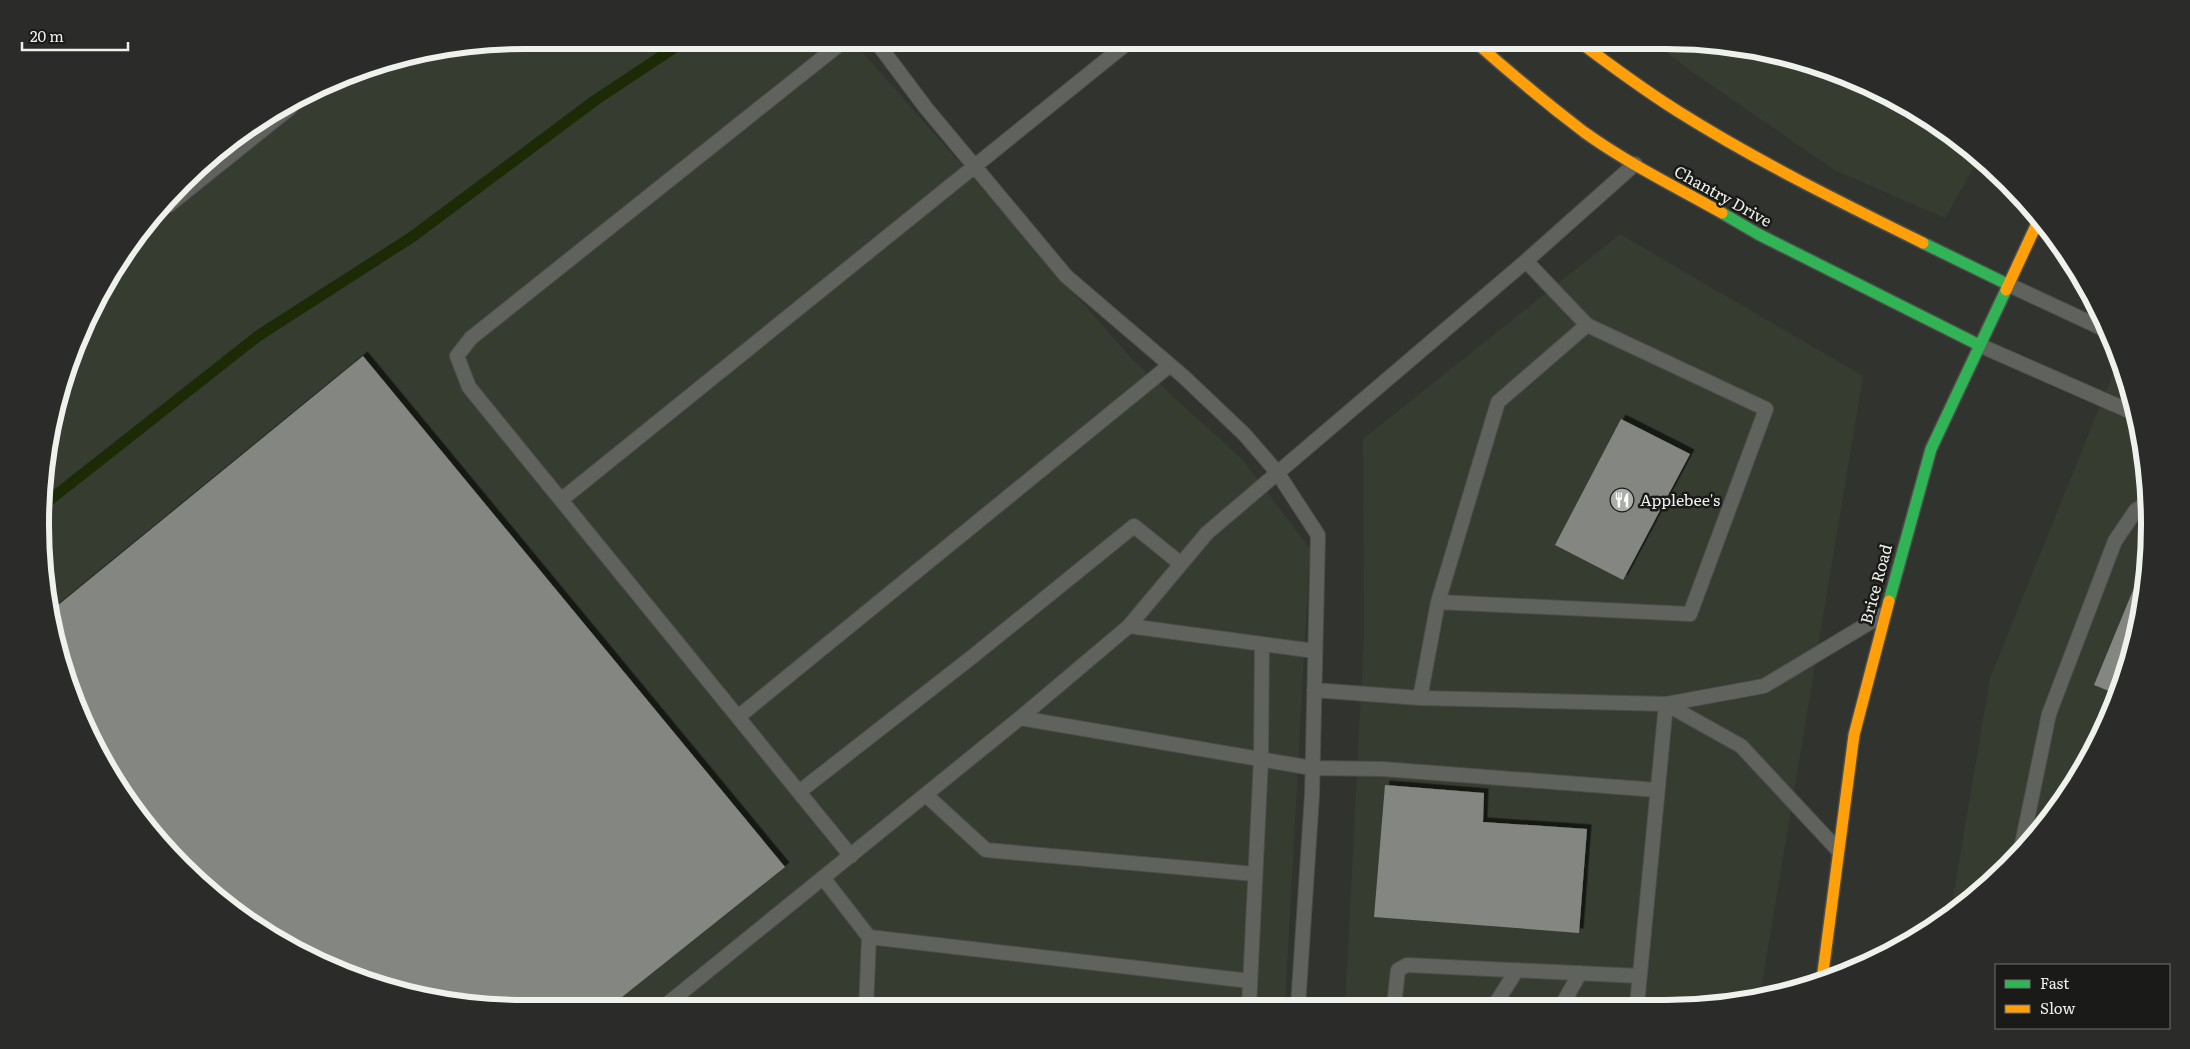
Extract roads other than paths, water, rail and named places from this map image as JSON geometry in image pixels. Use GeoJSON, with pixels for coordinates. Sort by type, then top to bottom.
{"type":"FeatureCollection","features":[{"type":"Feature","properties":{"kind":"street","name":"Chantry Drive"},"geometry":{"type":"LineString","coordinates":[[1484,49],[1510,73],[1585,132],[1636,164],[1758,234],[1980,345]]}},
{"type":"Feature","properties":{"kind":"street"},"geometry":{"type":"LineString","coordinates":[[1589,49],[1664,104],[1784,174],[2007,284]]}},
{"type":"Feature","properties":{"kind":"street","name":"Brice Road"},"geometry":{"type":"LineString","coordinates":[[1823,973],[1854,735],[1885,614],[1932,449],[2036,226]]}},
{"type":"Feature","properties":{"kind":"lane"},"geometry":{"type":"LineString","coordinates":[[834,49],[472,338],[458,356],[469,386],[851,856]]}},
{"type":"Feature","properties":{"kind":"lane"},"geometry":{"type":"LineString","coordinates":[[882,49],[926,108],[1066,276],[1170,365],[1244,434],[1276,472],[1318,535],[1312,795],[1298,1000]]}},
{"type":"Feature","properties":{"kind":"lane"},"geometry":{"type":"LineString","coordinates":[[561,500],[1120,49]]}},
{"type":"Feature","properties":{"kind":"lane"},"geometry":{"type":"LineString","coordinates":[[182,195],[278,118]]}},
{"type":"Feature","properties":{"kind":"lane"},"geometry":{"type":"LineString","coordinates":[[671,1000],[824,879],[1129,626],[1207,533],[1276,472],[1526,261],[1636,164]]}},
{"type":"Feature","properties":{"kind":"lane"},"geometry":{"type":"LineString","coordinates":[[1438,602],[1690,614],[1766,409],[1587,325],[1526,261]]}},
{"type":"Feature","properties":{"kind":"lane"},"geometry":{"type":"LineString","coordinates":[[2007,284],[2098,326]]}},
{"type":"Feature","properties":{"kind":"lane"},"geometry":{"type":"LineString","coordinates":[[1420,698],[1438,602],[1498,402],[1587,325]]}},
{"type":"Feature","properties":{"kind":"lane"},"geometry":{"type":"LineString","coordinates":[[1980,345],[2127,410]]}},
{"type":"Feature","properties":{"kind":"lane"},"geometry":{"type":"LineString","coordinates":[[738,718],[1170,365]]}},
{"type":"Feature","properties":{"kind":"lane"},"geometry":{"type":"LineString","coordinates":[[2023,838],[2049,714],[2115,541],[2136,510],[2140,508]]}},
{"type":"Feature","properties":{"kind":"lane"},"geometry":{"type":"LineString","coordinates":[[799,792],[972,657],[1134,526],[1181,564]]}},
{"type":"Feature","properties":{"kind":"lane"},"geometry":{"type":"LineString","coordinates":[[1314,690],[1420,698],[1666,704],[1764,686],[1885,614]]}},
{"type":"Feature","properties":{"kind":"lane"},"geometry":{"type":"LineString","coordinates":[[1129,626],[1315,651]]}},
{"type":"Feature","properties":{"kind":"lane"},"geometry":{"type":"LineString","coordinates":[[1249,1000],[1261,760],[1262,644]]}},
{"type":"Feature","properties":{"kind":"lane"},"geometry":{"type":"LineString","coordinates":[[1637,1000],[1666,704]]}},
{"type":"Feature","properties":{"kind":"lane"},"geometry":{"type":"LineString","coordinates":[[1666,704],[1741,746],[1838,849]]}},
{"type":"Feature","properties":{"kind":"lane"},"geometry":{"type":"LineString","coordinates":[[1020,718],[1312,768],[1384,768],[1657,790]]}},
{"type":"Feature","properties":{"kind":"lane"},"geometry":{"type":"LineString","coordinates":[[926,795],[986,850],[1256,874]]}},
{"type":"Feature","properties":{"kind":"lane"},"geometry":{"type":"LineString","coordinates":[[824,879],[869,937],[866,1000]]}},
{"type":"Feature","properties":{"kind":"lane"},"geometry":{"type":"LineString","coordinates":[[869,937],[1250,981]]}},
{"type":"Feature","properties":{"kind":"lane"},"geometry":{"type":"LineString","coordinates":[[1395,1000],[1398,970],[1407,965],[1639,976]]}},
{"type":"Feature","properties":{"kind":"lane"},"geometry":{"type":"LineString","coordinates":[[1498,1000],[1517,970]]}},
{"type":"Feature","properties":{"kind":"lane"},"geometry":{"type":"LineString","coordinates":[[1565,1000],[1580,973]]}},
{"type":"Feature","properties":{"kind":"waterway"},"geometry":{"type":"LineString","coordinates":[[50,500],[258,336],[412,237],[597,99],[672,49]]}},
{"type":"Feature","properties":{"kind":"place","name":"Applebee's"},"geometry":{"type":"Point","coordinates":[1622,500]}}]}
